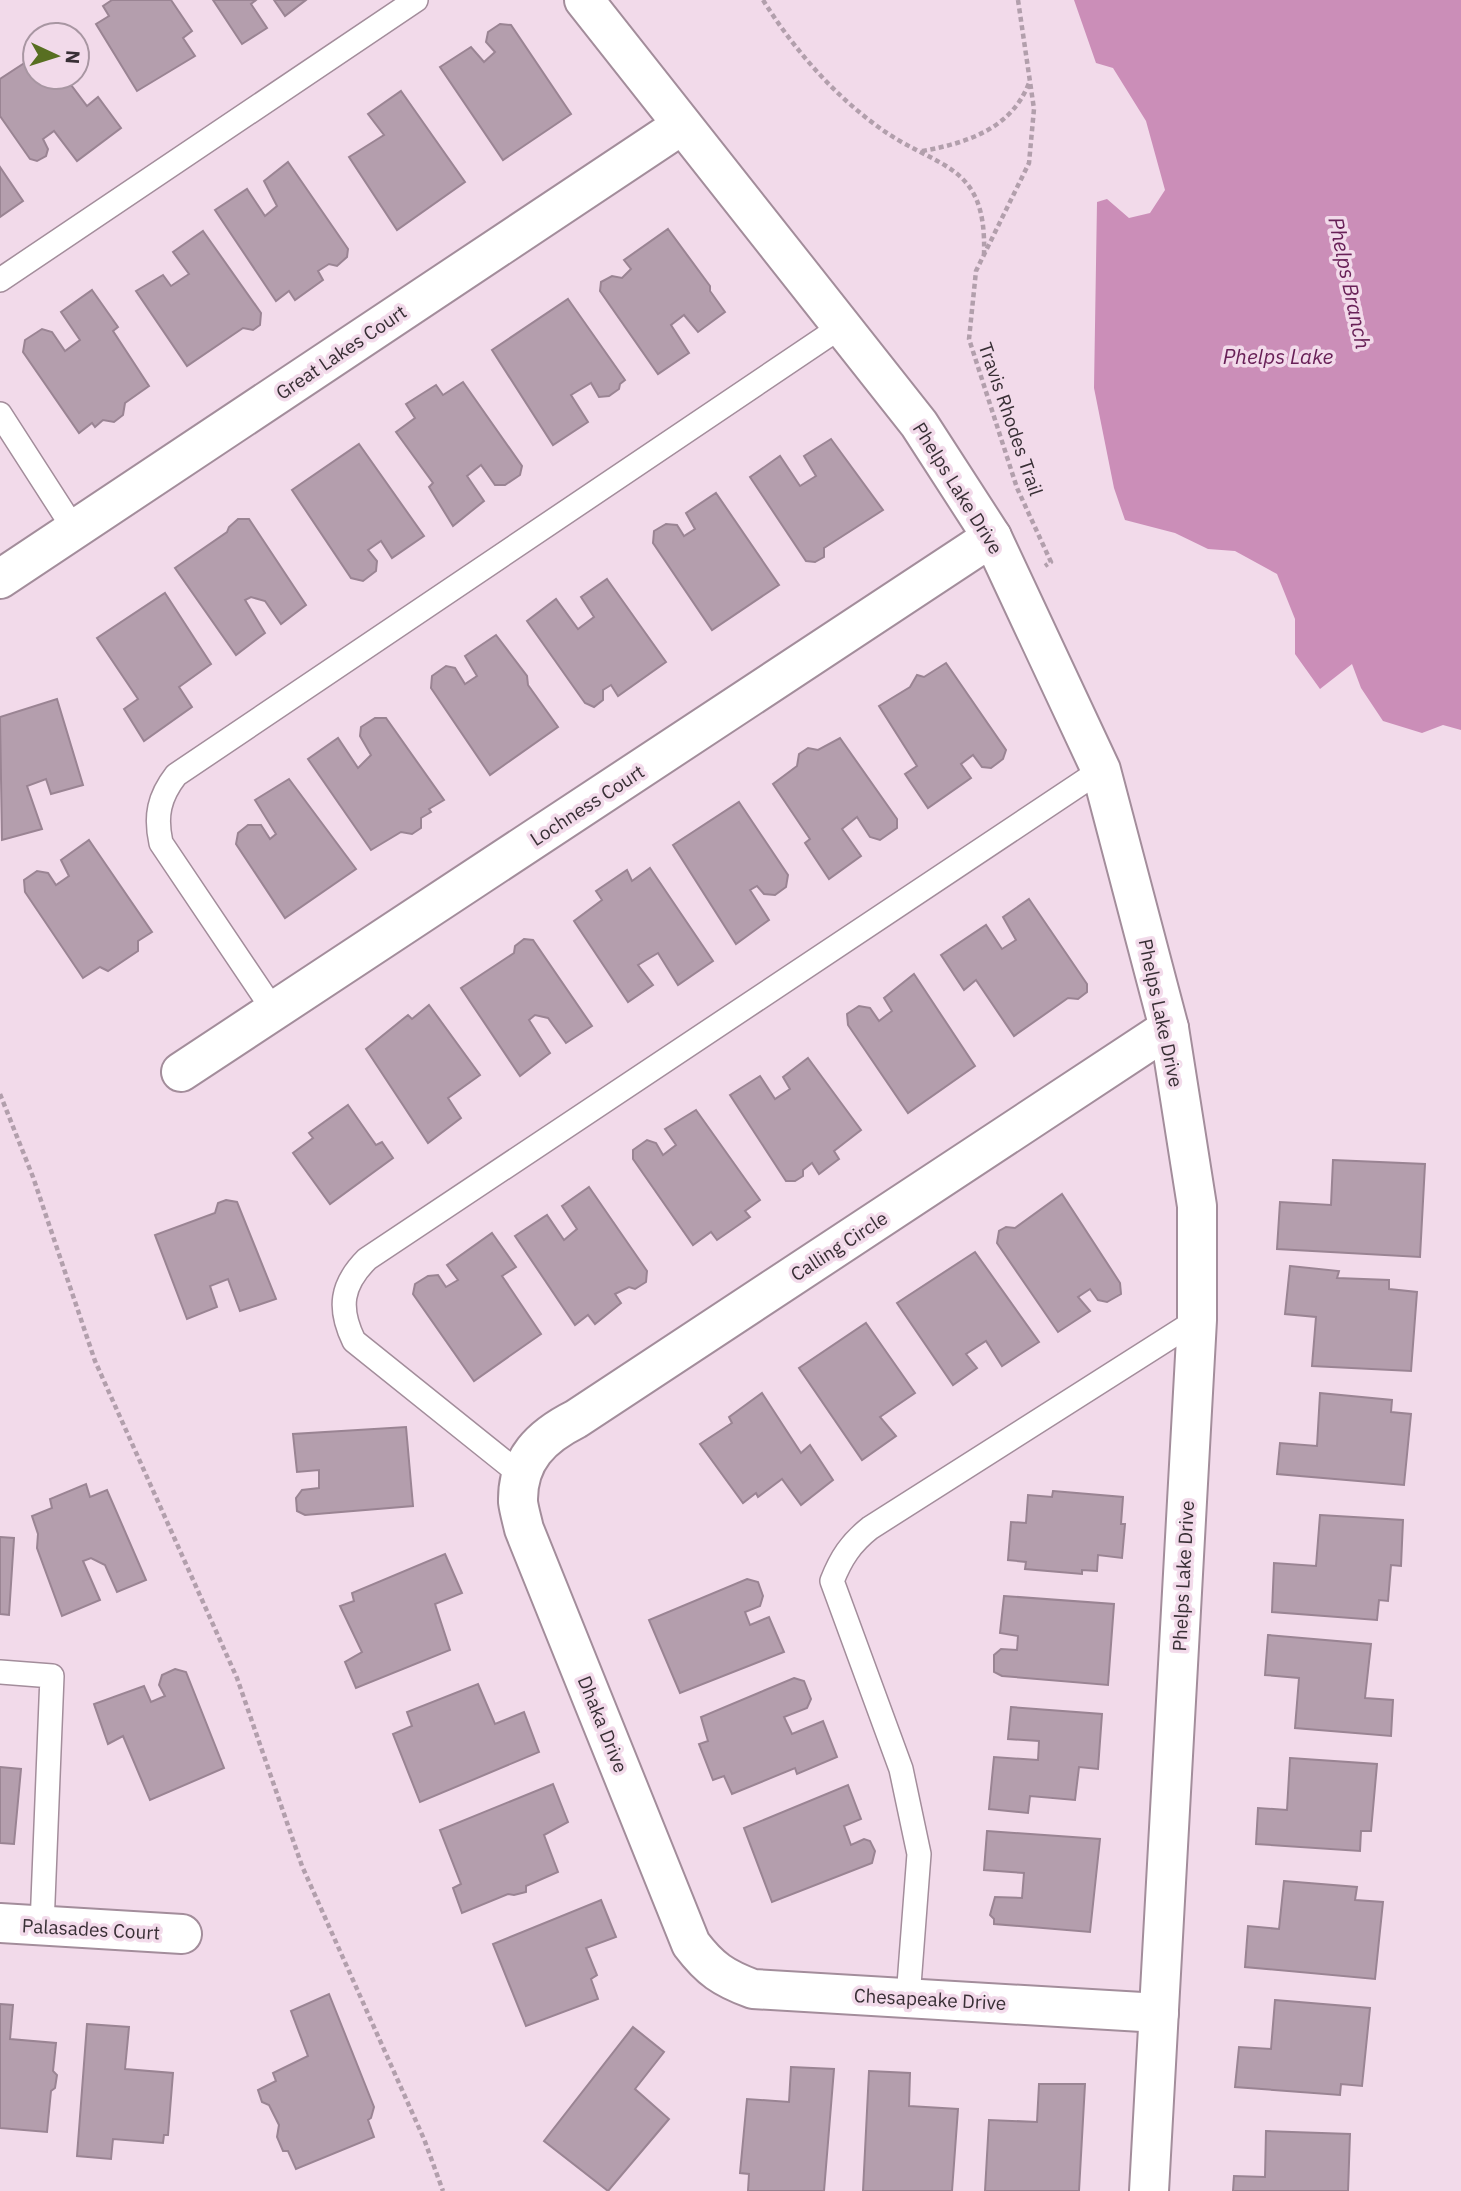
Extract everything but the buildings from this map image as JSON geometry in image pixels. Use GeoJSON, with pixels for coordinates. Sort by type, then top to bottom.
{"type":"FeatureCollection","features":[{"type":"Feature","properties":{"kind":"street","name":"Phelps Lake Drive"},"geometry":{"type":"LineString","coordinates":[[583,0],[919,425],[992,537],[1101,770],[1169,1028],[1197,1206],[1198,1320],[1150,2191]]}},
{"type":"Feature","properties":{"kind":"street","name":"Great Lakes Court"},"geometry":{"type":"LineString","coordinates":[[0,579],[682,125]]}},
{"type":"Feature","properties":{"kind":"street","name":"Lochness Court"},"geometry":{"type":"LineString","coordinates":[[181,1072],[992,537]]}},
{"type":"Feature","properties":{"kind":"street","name":"Calling Circle"},"geometry":{"type":"LineString","coordinates":[[521,1475],[533,1451],[552,1431],[576,1419],[1169,1028]]}},
{"type":"Feature","properties":{"kind":"street","name":"Dhaka Drive"},"geometry":{"type":"LineString","coordinates":[[521,1475],[518,1502],[524,1529],[691,1944],[707,1965]]}},
{"type":"Feature","properties":{"kind":"street","name":"Palasades Court"},"geometry":{"type":"LineString","coordinates":[[0,1923],[182,1934]]}},
{"type":"Feature","properties":{"kind":"street","name":"Chesapeake Drive"},"geometry":{"type":"LineString","coordinates":[[707,1965],[729,1980],[753,1989],[1159,2013]]}},
{"type":"Feature","properties":{"kind":"lane"},"geometry":{"type":"LineString","coordinates":[[0,280],[416,0]]}},
{"type":"Feature","properties":{"kind":"lane"},"geometry":{"type":"LineString","coordinates":[[274,1011],[161,844],[157,825],[158,807],[165,790],[176,775],[842,326]]}},
{"type":"Feature","properties":{"kind":"lane"},"geometry":{"type":"LineString","coordinates":[[0,414],[74,529]]}},
{"type":"Feature","properties":{"kind":"lane"},"geometry":{"type":"LineString","coordinates":[[521,1475],[354,1341],[346,1325],[344,1306],[346,1288],[354,1272],[378,1251],[1101,770]]}},
{"type":"Feature","properties":{"kind":"lane"},"geometry":{"type":"LineString","coordinates":[[908,1998],[919,1854],[901,1769],[832,1581],[840,1560],[852,1542],[870,1528],[1198,1320]]}},
{"type":"Feature","properties":{"kind":"lane"},"geometry":{"type":"LineString","coordinates":[[0,1672],[52,1676],[42,1926]]}},
{"type":"Feature","properties":{"kind":"path"},"geometry":{"type":"LineString","coordinates":[[763,0],[782,30],[838,94],[878,128],[921,151],[964,180],[978,201],[985,225],[984,256]]}},
{"type":"Feature","properties":{"kind":"path","name":"Travis Rhodes Trail"},"geometry":{"type":"LineString","coordinates":[[1014,585],[1051,562],[1017,488],[969,339],[976,271],[1029,163],[1034,109],[1018,0]]}},
{"type":"Feature","properties":{"kind":"path"},"geometry":{"type":"LineString","coordinates":[[921,151],[946,146],[991,129],[1011,115],[1023,98],[1030,80]]}},
{"type":"Feature","properties":{"kind":"path"},"geometry":{"type":"LineString","coordinates":[[0,1094],[33,1177],[95,1361],[237,1678],[302,1866],[424,2139],[443,2191]]}},
{"type":"Feature","properties":{"kind":"water","name":"Phelps Lake"},"geometry":{"type":"Polygon","coordinates":[[[1074,0],[1461,0],[1461,730],[1443,725],[1422,733],[1383,721],[1361,688],[1352,664],[1320,689],[1295,654],[1295,619],[1277,574],[1235,551],[1208,549],[1175,533],[1125,520],[1114,488],[1094,388],[1097,202],[1107,199],[1129,218],[1150,213],[1165,190],[1146,121],[1113,68],[1096,63],[1074,0]]]}},
{"type":"Feature","properties":{"kind":"water label","name":"Phelps Branch"},"geometry":{"type":"Point","coordinates":[1349,283]}}]}
